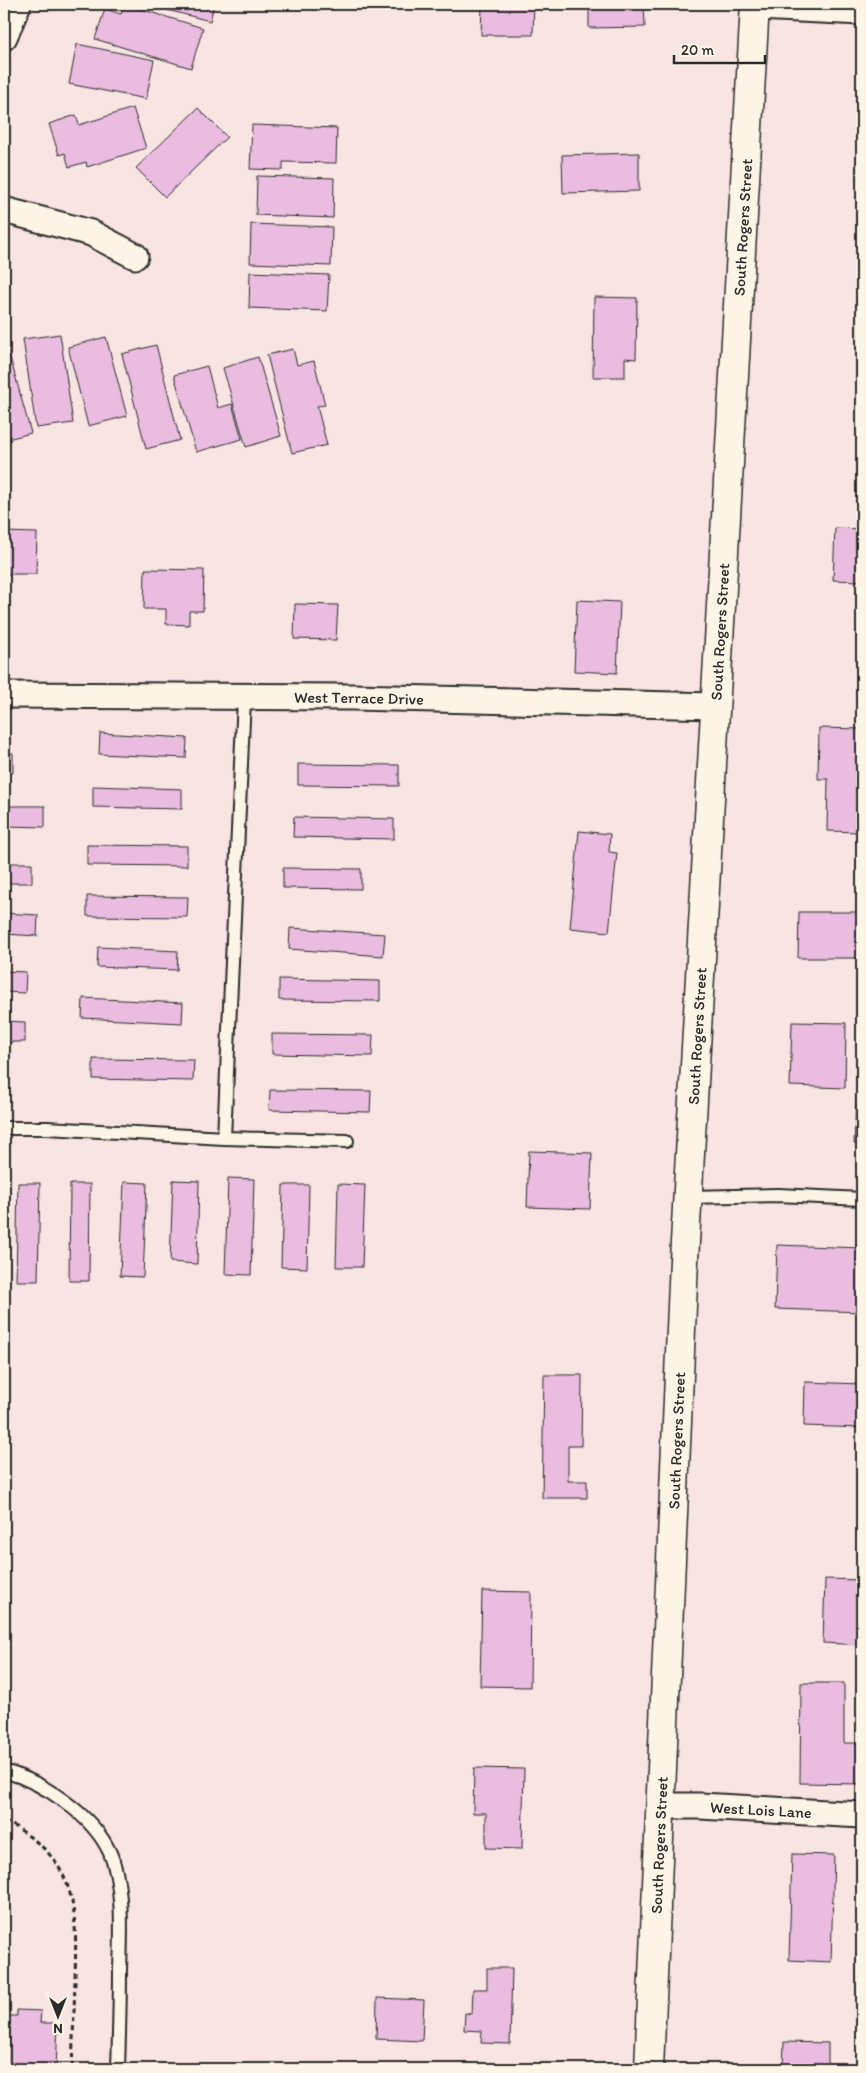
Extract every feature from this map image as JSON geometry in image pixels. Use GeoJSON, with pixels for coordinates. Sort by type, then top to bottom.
{"type":"FeatureCollection","features":[{"type":"Feature","properties":{"kind":"street"},"geometry":{"type":"LineString","coordinates":[[4,37],[18,4]]}},
{"type":"Feature","properties":{"kind":"street"},"geometry":{"type":"LineString","coordinates":[[755,6],[862,12]]}},
{"type":"Feature","properties":{"kind":"street","name":"South Rogers Street"},"geometry":{"type":"LineString","coordinates":[[648,2069],[688,1197],[755,6]]}},
{"type":"Feature","properties":{"kind":"street"},"geometry":{"type":"LineString","coordinates":[[4,210],[91,233],[135,256]]}},
{"type":"Feature","properties":{"kind":"street","name":"West Terrace Drive"},"geometry":{"type":"LineString","coordinates":[[4,695],[353,698],[715,706]]}},
{"type":"Feature","properties":{"kind":"street","name":"West Lois Lane"},"geometry":{"type":"LineString","coordinates":[[660,1806],[700,1806],[862,1815]]}},
{"type":"Feature","properties":{"kind":"lane"},"geometry":{"type":"LineString","coordinates":[[224,1138],[244,698]]}},
{"type":"Feature","properties":{"kind":"lane"},"geometry":{"type":"LineString","coordinates":[[4,1128],[47,1128],[224,1138],[347,1141]]}},
{"type":"Feature","properties":{"kind":"lane"},"geometry":{"type":"LineString","coordinates":[[688,1197],[778,1195],[862,1199]]}},
{"type":"Feature","properties":{"kind":"lane"},"geometry":{"type":"LineString","coordinates":[[4,1771],[18,1775],[60,1797],[93,1828],[110,1853],[118,1884],[122,1922],[118,2069]]}},
{"type":"Feature","properties":{"kind":"path"},"geometry":{"type":"LineString","coordinates":[[4,1822],[23,1832],[47,1851],[63,1874],[73,1901],[76,1938],[72,2069]]}},
{"type":"Feature","properties":{"kind":"building"},"geometry":{"type":"Polygon","coordinates":[[[124,4],[203,28],[191,68],[95,39],[105,9],[121,14],[124,4]]]}},
{"type":"Feature","properties":{"kind":"building"},"geometry":{"type":"Polygon","coordinates":[[[144,4],[214,4],[210,21],[144,4]]]}},
{"type":"Feature","properties":{"kind":"building"},"geometry":{"type":"Polygon","coordinates":[[[482,4],[534,4],[533,35],[481,35],[482,4]]]}},
{"type":"Feature","properties":{"kind":"building"},"geometry":{"type":"Polygon","coordinates":[[[589,4],[663,5],[644,5],[645,27],[589,28],[589,4]]]}},
{"type":"Feature","properties":{"kind":"building"},"geometry":{"type":"Polygon","coordinates":[[[77,44],[154,60],[146,99],[69,84],[77,44]]]}},
{"type":"Feature","properties":{"kind":"building"},"geometry":{"type":"Polygon","coordinates":[[[133,108],[146,148],[87,167],[86,162],[69,167],[65,153],[59,155],[49,124],[76,115],[79,125],[133,108]]]}},
{"type":"Feature","properties":{"kind":"building"},"geometry":{"type":"Polygon","coordinates":[[[198,108],[227,137],[165,197],[136,168],[198,108]]]}},
{"type":"Feature","properties":{"kind":"building"},"geometry":{"type":"Polygon","coordinates":[[[252,125],[337,128],[336,163],[283,162],[283,170],[250,169],[252,125]]]}},
{"type":"Feature","properties":{"kind":"building"},"geometry":{"type":"Polygon","coordinates":[[[639,153],[639,191],[563,193],[562,155],[639,153]]]}},
{"type":"Feature","properties":{"kind":"building"},"geometry":{"type":"Polygon","coordinates":[[[257,176],[334,178],[333,218],[256,215],[257,176]]]}},
{"type":"Feature","properties":{"kind":"building"},"geometry":{"type":"Polygon","coordinates":[[[251,224],[332,227],[331,266],[250,263],[251,224]]]}},
{"type":"Feature","properties":{"kind":"building"},"geometry":{"type":"Polygon","coordinates":[[[250,272],[329,275],[327,311],[249,308],[250,272]]]}},
{"type":"Feature","properties":{"kind":"building"},"geometry":{"type":"Polygon","coordinates":[[[594,297],[637,298],[636,359],[625,358],[625,377],[593,377],[594,297]]]}},
{"type":"Feature","properties":{"kind":"building"},"geometry":{"type":"Polygon","coordinates":[[[60,334],[73,423],[36,428],[23,339],[60,334]]]}},
{"type":"Feature","properties":{"kind":"building"},"geometry":{"type":"Polygon","coordinates":[[[106,337],[127,416],[88,426],[68,347],[106,337]]]}},
{"type":"Feature","properties":{"kind":"building"},"geometry":{"type":"Polygon","coordinates":[[[156,345],[180,440],[146,449],[122,354],[156,345]]]}},
{"type":"Feature","properties":{"kind":"building"},"geometry":{"type":"Polygon","coordinates":[[[293,349],[297,365],[314,361],[325,405],[317,406],[327,445],[292,453],[267,355],[293,349]]]}},
{"type":"Feature","properties":{"kind":"building"},"geometry":{"type":"Polygon","coordinates":[[[8,350],[31,433],[4,440],[4,351],[8,350]]]}},
{"type":"Feature","properties":{"kind":"building"},"geometry":{"type":"Polygon","coordinates":[[[258,357],[281,436],[246,447],[223,368],[258,357]]]}},
{"type":"Feature","properties":{"kind":"building"},"geometry":{"type":"Polygon","coordinates":[[[207,366],[218,408],[232,404],[242,439],[196,452],[174,375],[207,366]]]}},
{"type":"Feature","properties":{"kind":"building"},"geometry":{"type":"Polygon","coordinates":[[[835,528],[862,529],[862,581],[833,580],[835,528]]]}},
{"type":"Feature","properties":{"kind":"building"},"geometry":{"type":"Polygon","coordinates":[[[4,532],[37,533],[36,574],[4,574],[4,532]]]}},
{"type":"Feature","properties":{"kind":"building"},"geometry":{"type":"Polygon","coordinates":[[[145,569],[204,570],[203,611],[189,611],[189,625],[166,624],[166,609],[144,609],[145,569]]]}},
{"type":"Feature","properties":{"kind":"building"},"geometry":{"type":"Polygon","coordinates":[[[577,600],[620,602],[617,673],[574,671],[577,600]]]}},
{"type":"Feature","properties":{"kind":"building"},"geometry":{"type":"Polygon","coordinates":[[[295,604],[338,605],[336,640],[294,639],[295,604]]]}},
{"type":"Feature","properties":{"kind":"building"},"geometry":{"type":"Polygon","coordinates":[[[819,728],[862,729],[862,779],[859,779],[858,832],[827,831],[828,779],[818,779],[819,728]]]}},
{"type":"Feature","properties":{"kind":"building"},"geometry":{"type":"Polygon","coordinates":[[[100,733],[187,738],[186,758],[99,754],[100,733]]]}},
{"type":"Feature","properties":{"kind":"building"},"geometry":{"type":"Polygon","coordinates":[[[4,753],[13,753],[13,773],[4,773],[4,753]]]}},
{"type":"Feature","properties":{"kind":"building"},"geometry":{"type":"Polygon","coordinates":[[[298,764],[399,765],[399,786],[298,785],[298,764]]]}},
{"type":"Feature","properties":{"kind":"building"},"geometry":{"type":"Polygon","coordinates":[[[93,786],[182,789],[182,809],[93,807],[93,786]]]}},
{"type":"Feature","properties":{"kind":"building"},"geometry":{"type":"Polygon","coordinates":[[[4,806],[45,806],[45,827],[4,826],[4,806]]]}},
{"type":"Feature","properties":{"kind":"building"},"geometry":{"type":"Polygon","coordinates":[[[294,817],[394,819],[394,839],[293,837],[294,817]]]}},
{"type":"Feature","properties":{"kind":"building"},"geometry":{"type":"Polygon","coordinates":[[[579,831],[610,834],[609,852],[617,853],[609,932],[570,928],[579,831]]]}},
{"type":"Feature","properties":{"kind":"building"},"geometry":{"type":"Polygon","coordinates":[[[87,845],[187,846],[187,866],[87,865],[87,845]]]}},
{"type":"Feature","properties":{"kind":"building"},"geometry":{"type":"Polygon","coordinates":[[[4,863],[32,863],[32,883],[4,883],[4,863]]]}},
{"type":"Feature","properties":{"kind":"building"},"geometry":{"type":"Polygon","coordinates":[[[283,868],[361,869],[361,889],[283,888],[283,868]]]}},
{"type":"Feature","properties":{"kind":"building"},"geometry":{"type":"Polygon","coordinates":[[[87,896],[188,897],[187,917],[87,916],[87,896]]]}},
{"type":"Feature","properties":{"kind":"building"},"geometry":{"type":"Polygon","coordinates":[[[799,912],[859,912],[859,958],[798,958],[799,912]]]}},
{"type":"Feature","properties":{"kind":"building"},"geometry":{"type":"Polygon","coordinates":[[[4,913],[38,915],[37,936],[4,934],[4,913]]]}},
{"type":"Feature","properties":{"kind":"building"},"geometry":{"type":"Polygon","coordinates":[[[290,928],[385,934],[383,956],[289,949],[290,928]]]}},
{"type":"Feature","properties":{"kind":"building"},"geometry":{"type":"Polygon","coordinates":[[[98,947],[178,951],[177,970],[97,967],[98,947]]]}},
{"type":"Feature","properties":{"kind":"building"},"geometry":{"type":"Polygon","coordinates":[[[4,971],[26,972],[25,993],[4,992],[4,971]]]}},
{"type":"Feature","properties":{"kind":"building"},"geometry":{"type":"Polygon","coordinates":[[[279,979],[380,981],[380,1001],[279,1000],[279,979]]]}},
{"type":"Feature","properties":{"kind":"building"},"geometry":{"type":"Polygon","coordinates":[[[83,998],[183,1003],[182,1023],[82,1018],[83,998]]]}},
{"type":"Feature","properties":{"kind":"building"},"geometry":{"type":"Polygon","coordinates":[[[4,1021],[25,1022],[25,1042],[4,1042],[4,1021]]]}},
{"type":"Feature","properties":{"kind":"building"},"geometry":{"type":"Polygon","coordinates":[[[792,1022],[846,1023],[845,1088],[790,1086],[792,1022]]]}},
{"type":"Feature","properties":{"kind":"building"},"geometry":{"type":"Polygon","coordinates":[[[272,1034],[373,1035],[372,1056],[272,1054],[272,1034]]]}},
{"type":"Feature","properties":{"kind":"building"},"geometry":{"type":"Polygon","coordinates":[[[93,1059],[194,1060],[193,1081],[93,1079],[93,1059]]]}},
{"type":"Feature","properties":{"kind":"building"},"geometry":{"type":"Polygon","coordinates":[[[4,1076],[8,1076],[7,1097],[4,1096],[4,1076]]]}},
{"type":"Feature","properties":{"kind":"building"},"geometry":{"type":"Polygon","coordinates":[[[857,1082],[862,1083],[862,1145],[854,1144],[857,1082]]]}},
{"type":"Feature","properties":{"kind":"building"},"geometry":{"type":"Polygon","coordinates":[[[270,1090],[371,1091],[370,1112],[269,1110],[270,1090]]]}},
{"type":"Feature","properties":{"kind":"building"},"geometry":{"type":"Polygon","coordinates":[[[529,1151],[592,1153],[590,1209],[527,1207],[529,1151]]]}},
{"type":"Feature","properties":{"kind":"building"},"geometry":{"type":"Polygon","coordinates":[[[228,1178],[254,1179],[251,1275],[225,1274],[228,1178]]]}},
{"type":"Feature","properties":{"kind":"building"},"geometry":{"type":"Polygon","coordinates":[[[173,1180],[199,1181],[197,1264],[170,1262],[173,1180]]]}},
{"type":"Feature","properties":{"kind":"building"},"geometry":{"type":"Polygon","coordinates":[[[124,1182],[147,1183],[143,1277],[120,1276],[124,1182]]]}},
{"type":"Feature","properties":{"kind":"building"},"geometry":{"type":"Polygon","coordinates":[[[18,1183],[40,1183],[38,1281],[16,1281],[18,1183]]]}},
{"type":"Feature","properties":{"kind":"building"},"geometry":{"type":"Polygon","coordinates":[[[70,1184],[90,1184],[89,1281],[69,1281],[70,1184]]]}},
{"type":"Feature","properties":{"kind":"building"},"geometry":{"type":"Polygon","coordinates":[[[338,1184],[365,1185],[362,1267],[336,1267],[338,1184]]]}},
{"type":"Feature","properties":{"kind":"building"},"geometry":{"type":"Polygon","coordinates":[[[283,1185],[309,1185],[307,1268],[281,1267],[283,1185]]]}},
{"type":"Feature","properties":{"kind":"building"},"geometry":{"type":"Polygon","coordinates":[[[777,1245],[862,1248],[862,1312],[775,1309],[777,1245]]]}},
{"type":"Feature","properties":{"kind":"building"},"geometry":{"type":"Polygon","coordinates":[[[544,1375],[582,1375],[581,1446],[568,1446],[568,1481],[587,1481],[587,1498],[542,1498],[544,1375]]]}},
{"type":"Feature","properties":{"kind":"building"},"geometry":{"type":"Polygon","coordinates":[[[805,1382],[862,1384],[862,1428],[804,1426],[805,1382]]]}},
{"type":"Feature","properties":{"kind":"building"},"geometry":{"type":"Polygon","coordinates":[[[825,1579],[862,1580],[862,1645],[823,1643],[825,1579]]]}},
{"type":"Feature","properties":{"kind":"building"},"geometry":{"type":"Polygon","coordinates":[[[482,1591],[531,1592],[530,1687],[480,1686],[482,1591]]]}},
{"type":"Feature","properties":{"kind":"building"},"geometry":{"type":"Polygon","coordinates":[[[801,1683],[844,1683],[844,1743],[862,1743],[862,1784],[800,1783],[801,1683]]]}},
{"type":"Feature","properties":{"kind":"building"},"geometry":{"type":"Polygon","coordinates":[[[474,1768],[524,1769],[522,1849],[486,1848],[486,1813],[473,1813],[474,1768]]]}},
{"type":"Feature","properties":{"kind":"building"},"geometry":{"type":"Polygon","coordinates":[[[792,1854],[834,1855],[831,1962],[789,1960],[792,1854]]]}},
{"type":"Feature","properties":{"kind":"building"},"geometry":{"type":"Polygon","coordinates":[[[487,1968],[512,1968],[510,2044],[481,2043],[482,2031],[464,2030],[465,2013],[472,2014],[473,1989],[487,1989],[487,1968]]]}},
{"type":"Feature","properties":{"kind":"building"},"geometry":{"type":"Polygon","coordinates":[[[377,1998],[424,2000],[422,2041],[376,2039],[377,1998]]]}},
{"type":"Feature","properties":{"kind":"building"},"geometry":{"type":"Polygon","coordinates":[[[17,2010],[41,2011],[40,2023],[58,2023],[56,2069],[4,2069],[4,2016],[17,2016],[17,2010]]]}},
{"type":"Feature","properties":{"kind":"building"},"geometry":{"type":"Polygon","coordinates":[[[784,2042],[828,2043],[828,2069],[783,2069],[784,2042]]]}}]}
